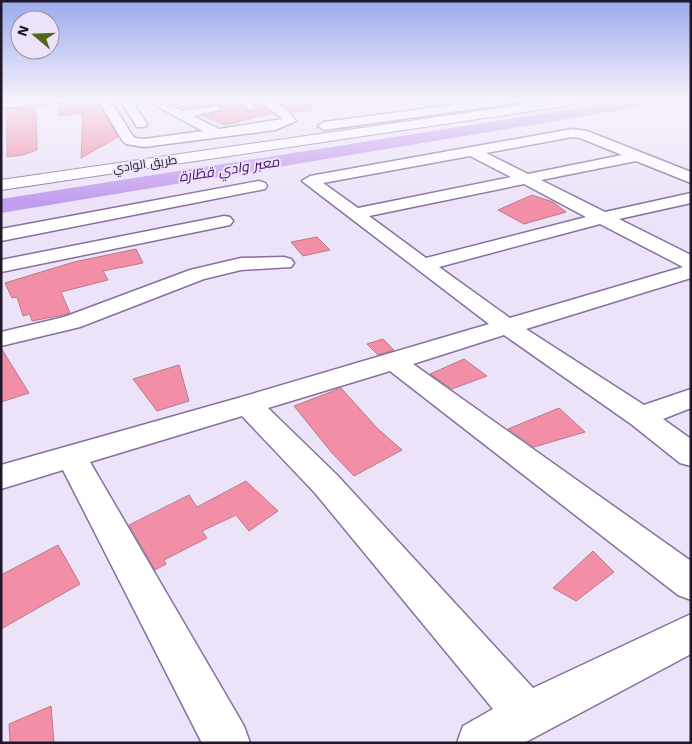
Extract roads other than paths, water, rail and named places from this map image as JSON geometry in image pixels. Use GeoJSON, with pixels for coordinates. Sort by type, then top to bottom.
{"type":"FeatureCollection","features":[{"type":"Feature","properties":{"kind":"main road","name":"طريق الوادي"},"geometry":{"type":"LineString","coordinates":[[245,147],[319,134]]}},
{"type":"Feature","properties":{"kind":"main road","name":"طريق الوادي"},"geometry":{"type":"LineString","coordinates":[[1,185],[326,134]]}},
{"type":"Feature","properties":{"kind":"main road","name":"طريق الوادي"},"geometry":{"type":"LineString","coordinates":[[1,180],[226,150]]}},
{"type":"Feature","properties":{"kind":"street"},"geometry":{"type":"LineString","coordinates":[[125,134],[135,143],[152,143],[218,134],[245,147]]}},
{"type":"Feature","properties":{"kind":"street"},"geometry":{"type":"LineString","coordinates":[[218,134],[226,150]]}},
{"type":"Feature","properties":{"kind":"street"},"geometry":{"type":"LineString","coordinates":[[568,134],[310,179],[506,326],[641,417],[691,455]]}},
{"type":"Feature","properties":{"kind":"street"},"geometry":{"type":"LineString","coordinates":[[579,134],[691,178]]}},
{"type":"Feature","properties":{"kind":"street"},"geometry":{"type":"LineString","coordinates":[[471,151],[691,262]]}},
{"type":"Feature","properties":{"kind":"street"},"geometry":{"type":"LineString","coordinates":[[355,214],[529,180],[638,156]]}},
{"type":"Feature","properties":{"kind":"street"},"geometry":{"type":"LineString","coordinates":[[1,235],[259,186]]}},
{"type":"Feature","properties":{"kind":"street"},"geometry":{"type":"LineString","coordinates":[[425,264],[602,218],[691,198]]}},
{"type":"Feature","properties":{"kind":"street"},"geometry":{"type":"LineString","coordinates":[[1,266],[224,221]]}},
{"type":"Feature","properties":{"kind":"street"},"geometry":{"type":"LineString","coordinates":[[1,339],[72,322],[197,274],[241,264],[284,263]]}},
{"type":"Feature","properties":{"kind":"street"},"geometry":{"type":"LineString","coordinates":[[1,477],[248,405],[691,271]]}},
{"type":"Feature","properties":{"kind":"street"},"geometry":{"type":"LineString","coordinates":[[393,361],[691,584]]}},
{"type":"Feature","properties":{"kind":"street"},"geometry":{"type":"LineString","coordinates":[[641,417],[691,398]]}},
{"type":"Feature","properties":{"kind":"street"},"geometry":{"type":"LineString","coordinates":[[248,405],[326,484],[527,716]]}},
{"type":"Feature","properties":{"kind":"street"},"geometry":{"type":"LineString","coordinates":[[72,456],[227,743]]}},
{"type":"Feature","properties":{"kind":"street"},"geometry":{"type":"LineString","coordinates":[[480,743],[527,716],[691,633]]}},
{"type":"Feature","properties":{"kind":"waterway","name":"معبر وادي قطّارة"},"geometry":{"type":"LineString","coordinates":[[1,206],[448,134]]}}]}
